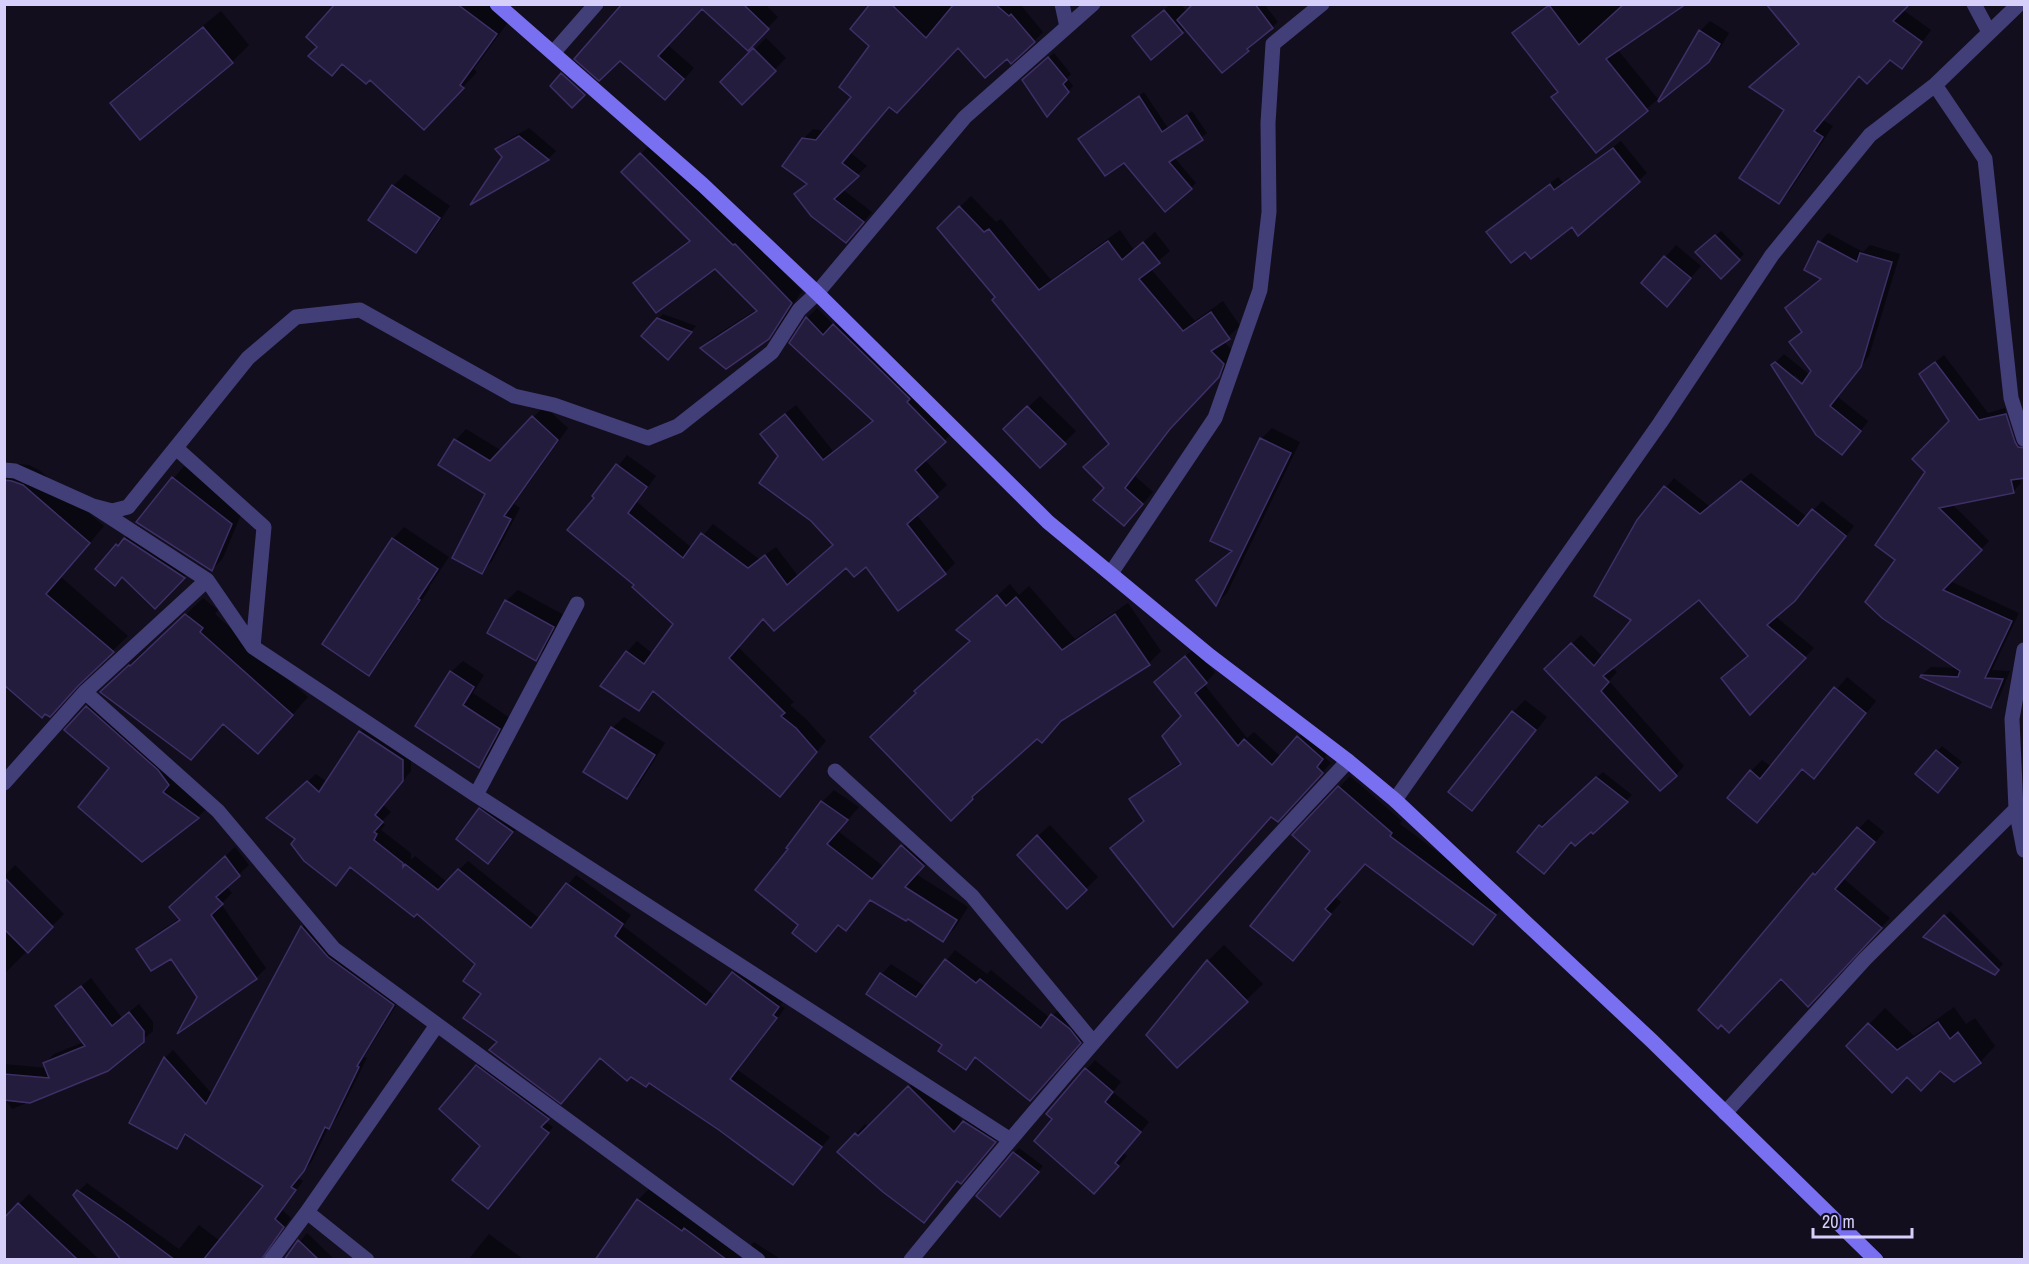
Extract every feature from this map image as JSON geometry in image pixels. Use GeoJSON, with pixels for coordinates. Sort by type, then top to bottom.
{"type":"FeatureCollection","features":[{"type":"Feature","properties":{"kind":"street"},"geometry":{"type":"LineString","coordinates":[[497,4],[703,184],[1048,522],[1210,656],[1347,760],[1395,800],[1653,1041],[1876,1260]]}},
{"type":"Feature","properties":{"kind":"street"},"geometry":{"type":"LineString","coordinates":[[553,53],[596,4]]}},
{"type":"Feature","properties":{"kind":"street"},"geometry":{"type":"LineString","coordinates":[[1062,4],[1067,27]]}},
{"type":"Feature","properties":{"kind":"street"},"geometry":{"type":"LineString","coordinates":[[93,506],[112,511],[128,507],[248,358],[296,317],[360,310],[514,396],[554,405],[648,438],[678,426],[772,352],[799,310],[817,294],[965,117],[1093,4]]}},
{"type":"Feature","properties":{"kind":"street"},"geometry":{"type":"LineString","coordinates":[[1111,573],[1215,418],[1260,290],[1269,212],[1268,123],[1273,44],[1322,4]]}},
{"type":"Feature","properties":{"kind":"street"},"geometry":{"type":"LineString","coordinates":[[1974,4],[1989,32]]}},
{"type":"Feature","properties":{"kind":"street"},"geometry":{"type":"LineString","coordinates":[[1395,800],[1653,433],[1772,255],[1870,135],[1935,85],[2019,4]]}},
{"type":"Feature","properties":{"kind":"street"},"geometry":{"type":"LineString","coordinates":[[1935,85],[1985,159],[2011,398],[2025,439]]}},
{"type":"Feature","properties":{"kind":"street"},"geometry":{"type":"LineString","coordinates":[[176,448],[264,527],[253,646]]}},
{"type":"Feature","properties":{"kind":"street"},"geometry":{"type":"LineString","coordinates":[[4,470],[15,471],[93,506],[207,580],[253,646],[476,795],[1009,1139]]}},
{"type":"Feature","properties":{"kind":"street"},"geometry":{"type":"LineString","coordinates":[[4,783],[85,692],[207,580]]}},
{"type":"Feature","properties":{"kind":"street"},"geometry":{"type":"LineString","coordinates":[[476,795],[577,604]]}},
{"type":"Feature","properties":{"kind":"street"},"geometry":{"type":"LineString","coordinates":[[2025,650],[2012,719],[2016,809],[2025,849]]}},
{"type":"Feature","properties":{"kind":"street"},"geometry":{"type":"LineString","coordinates":[[85,692],[218,811],[334,949],[758,1260]]}},
{"type":"Feature","properties":{"kind":"street"},"geometry":{"type":"LineString","coordinates":[[911,1260],[1009,1139],[1093,1042],[1231,886],[1347,760]]}},
{"type":"Feature","properties":{"kind":"street"},"geometry":{"type":"LineString","coordinates":[[835,771],[972,896],[1093,1042]]}},
{"type":"Feature","properties":{"kind":"street"},"geometry":{"type":"LineString","coordinates":[[1725,1113],[1865,959],[2016,809]]}},
{"type":"Feature","properties":{"kind":"street"},"geometry":{"type":"LineString","coordinates":[[271,1260],[307,1212],[437,1024]]}},
{"type":"Feature","properties":{"kind":"street"},"geometry":{"type":"LineString","coordinates":[[307,1212],[367,1260]]}},
{"type":"Feature","properties":{"kind":"building"},"geometry":{"type":"Polygon","coordinates":[[[335,4],[457,4],[497,34],[460,85],[464,88],[424,130],[370,80],[366,84],[342,64],[332,76],[308,56],[317,47],[306,37],[335,4]]]}},
{"type":"Feature","properties":{"kind":"building"},"geometry":{"type":"Polygon","coordinates":[[[622,4],[743,4],[769,29],[748,51],[702,9],[658,56],[684,79],[665,100],[620,61],[599,81],[574,59],[622,4]]]}},
{"type":"Feature","properties":{"kind":"building"},"geometry":{"type":"Polygon","coordinates":[[[870,4],[891,4],[926,38],[954,4],[995,4],[1009,16],[1011,14],[1035,42],[1011,64],[1007,59],[985,78],[958,48],[897,113],[889,107],[842,163],[859,176],[834,199],[864,222],[846,243],[811,216],[794,194],[807,184],[782,166],[802,138],[816,140],[851,97],[839,87],[869,46],[850,29],[870,4]]]}},
{"type":"Feature","properties":{"kind":"building"},"geometry":{"type":"Polygon","coordinates":[[[1193,4],[1255,4],[1273,28],[1222,73],[1177,20],[1193,4]]]}},
{"type":"Feature","properties":{"kind":"building"},"geometry":{"type":"Polygon","coordinates":[[[1624,4],[1686,4],[1606,59],[1648,111],[1596,153],[1551,97],[1558,92],[1512,33],[1549,5],[1579,45],[1624,4]]]}},
{"type":"Feature","properties":{"kind":"building"},"geometry":{"type":"Polygon","coordinates":[[[1766,4],[1910,4],[1893,21],[1922,42],[1902,69],[1890,60],[1867,84],[1859,76],[1814,131],[1823,137],[1779,204],[1739,178],[1784,110],[1749,87],[1799,44],[1766,4]]]}},
{"type":"Feature","properties":{"kind":"building"},"geometry":{"type":"Polygon","coordinates":[[[1164,10],[1183,33],[1151,60],[1132,36],[1164,10]]]}},
{"type":"Feature","properties":{"kind":"building"},"geometry":{"type":"Polygon","coordinates":[[[203,27],[233,63],[140,140],[110,103],[203,27]]]}},
{"type":"Feature","properties":{"kind":"building"},"geometry":{"type":"Polygon","coordinates":[[[1699,30],[1720,44],[1709,62],[1659,102],[1658,101],[1699,30]]]}},
{"type":"Feature","properties":{"kind":"building"},"geometry":{"type":"Polygon","coordinates":[[[753,48],[776,71],[742,105],[720,82],[753,48]]]}},
{"type":"Feature","properties":{"kind":"building"},"geometry":{"type":"Polygon","coordinates":[[[1048,57],[1067,80],[1063,84],[1069,92],[1047,117],[1022,80],[1048,57]]]}},
{"type":"Feature","properties":{"kind":"building"},"geometry":{"type":"Polygon","coordinates":[[[561,73],[585,95],[572,108],[550,86],[561,73]]]}},
{"type":"Feature","properties":{"kind":"building"},"geometry":{"type":"Polygon","coordinates":[[[1139,96],[1162,132],[1187,115],[1203,140],[1169,162],[1192,189],[1165,212],[1124,163],[1105,176],[1078,139],[1139,96]]]}},
{"type":"Feature","properties":{"kind":"building"},"geometry":{"type":"Polygon","coordinates":[[[519,136],[549,160],[470,205],[502,157],[495,149],[519,136]]]}},
{"type":"Feature","properties":{"kind":"building"},"geometry":{"type":"Polygon","coordinates":[[[1613,148],[1640,182],[1578,236],[1572,227],[1531,259],[1525,252],[1511,263],[1486,232],[1550,184],[1554,190],[1613,148]]]}},
{"type":"Feature","properties":{"kind":"building"},"geometry":{"type":"Polygon","coordinates":[[[640,153],[733,245],[735,244],[792,303],[769,339],[726,369],[700,348],[757,311],[715,269],[656,313],[633,283],[690,241],[621,172],[640,153]]]}},
{"type":"Feature","properties":{"kind":"building"},"geometry":{"type":"Polygon","coordinates":[[[392,185],[440,218],[416,253],[368,220],[392,185]]]}},
{"type":"Feature","properties":{"kind":"building"},"geometry":{"type":"Polygon","coordinates":[[[959,206],[984,232],[989,229],[1039,290],[1108,241],[1122,260],[1143,242],[1160,263],[1139,279],[1183,331],[1211,312],[1230,339],[1211,351],[1224,364],[1219,377],[1170,429],[1125,488],[1143,504],[1124,526],[1093,500],[1104,488],[1083,467],[1109,444],[992,300],[995,297],[937,228],[959,206]]]}},
{"type":"Feature","properties":{"kind":"building"},"geometry":{"type":"Polygon","coordinates":[[[1715,235],[1740,260],[1721,279],[1695,252],[1715,235]]]}},
{"type":"Feature","properties":{"kind":"building"},"geometry":{"type":"Polygon","coordinates":[[[1818,241],[1857,262],[1860,253],[1892,262],[1861,367],[1830,406],[1861,431],[1842,455],[1816,435],[1771,365],[1775,362],[1802,384],[1811,371],[1789,342],[1802,332],[1785,308],[1821,279],[1804,270],[1818,241]]]}},
{"type":"Feature","properties":{"kind":"building"},"geometry":{"type":"Polygon","coordinates":[[[1664,256],[1691,278],[1667,307],[1641,283],[1664,256]]]}},
{"type":"Feature","properties":{"kind":"building"},"geometry":{"type":"Polygon","coordinates":[[[806,317],[823,335],[833,324],[910,399],[907,402],[946,442],[915,470],[938,497],[907,524],[946,574],[898,611],[866,567],[854,577],[846,568],[774,631],[763,619],[729,658],[785,713],[781,716],[796,728],[817,752],[780,797],[653,691],[639,711],[600,686],[626,651],[644,664],[673,624],[632,587],[634,585],[567,530],[594,498],[592,496],[616,464],[647,487],[628,513],[683,558],[701,533],[748,568],[765,555],[787,585],[833,545],[811,521],[759,483],[778,456],[760,434],[785,414],[823,460],[873,421],[789,343],[806,317]]]}},
{"type":"Feature","properties":{"kind":"building"},"geometry":{"type":"Polygon","coordinates":[[[657,318],[692,332],[668,360],[641,336],[657,318]]]}},
{"type":"Feature","properties":{"kind":"building"},"geometry":{"type":"Polygon","coordinates":[[[1935,362],[1979,420],[2006,414],[2015,442],[2018,447],[2025,448],[2025,478],[2011,480],[2014,493],[1939,508],[1982,550],[1943,590],[2012,621],[1985,678],[2003,679],[1991,708],[1920,677],[1921,675],[1958,677],[1960,671],[1882,618],[1865,602],[1895,560],[1875,545],[1925,472],[1912,459],[1949,421],[1919,374],[1935,362]]]}},
{"type":"Feature","properties":{"kind":"building"},"geometry":{"type":"Polygon","coordinates":[[[1027,406],[1066,444],[1040,468],[1003,429],[1027,406]]]}},
{"type":"Feature","properties":{"kind":"building"},"geometry":{"type":"Polygon","coordinates":[[[532,416],[558,440],[504,516],[511,519],[482,574],[452,558],[485,494],[438,465],[454,439],[490,461],[532,416]]]}},
{"type":"Feature","properties":{"kind":"building"},"geometry":{"type":"Polygon","coordinates":[[[1260,438],[1291,453],[1216,606],[1196,580],[1232,551],[1210,541],[1260,438]]]}},
{"type":"Feature","properties":{"kind":"building"},"geometry":{"type":"Polygon","coordinates":[[[172,477],[232,524],[212,571],[136,522],[172,477]]]}},
{"type":"Feature","properties":{"kind":"building"},"geometry":{"type":"Polygon","coordinates":[[[4,480],[23,485],[90,543],[46,594],[114,652],[50,717],[45,714],[42,718],[4,685],[4,480]]]}},
{"type":"Feature","properties":{"kind":"building"},"geometry":{"type":"Polygon","coordinates":[[[1741,481],[1798,526],[1812,509],[1846,536],[1795,601],[1767,625],[1806,658],[1750,715],[1721,678],[1748,656],[1699,600],[1603,676],[1609,682],[1601,691],[1677,776],[1660,791],[1544,669],[1571,643],[1594,666],[1631,620],[1594,596],[1637,520],[1664,486],[1700,514],[1741,481]]]}},
{"type":"Feature","properties":{"kind":"building"},"geometry":{"type":"Polygon","coordinates":[[[124,538],[185,578],[155,609],[122,577],[115,586],[95,569],[124,538]]]}},
{"type":"Feature","properties":{"kind":"building"},"geometry":{"type":"Polygon","coordinates":[[[392,538],[438,569],[369,676],[322,644],[392,538]]]}},
{"type":"Feature","properties":{"kind":"building"},"geometry":{"type":"Polygon","coordinates":[[[997,595],[1006,606],[1016,597],[1062,650],[1115,614],[1150,665],[1061,721],[1042,743],[1037,739],[972,797],[973,799],[951,821],[870,737],[916,693],[914,691],[970,641],[956,630],[997,595]]]}},
{"type":"Feature","properties":{"kind":"building"},"geometry":{"type":"Polygon","coordinates":[[[505,600],[554,627],[536,661],[487,633],[505,600]]]}},
{"type":"Feature","properties":{"kind":"building"},"geometry":{"type":"Polygon","coordinates":[[[185,614],[203,628],[200,632],[293,715],[258,754],[223,724],[191,760],[100,692],[185,614]]]}},
{"type":"Feature","properties":{"kind":"building"},"geometry":{"type":"Polygon","coordinates":[[[1185,656],[1207,683],[1195,693],[1238,746],[1244,739],[1272,765],[1297,736],[1323,759],[1317,767],[1323,773],[1278,822],[1271,817],[1173,927],[1110,848],[1144,821],[1129,799],[1181,764],[1162,736],[1181,716],[1154,682],[1185,656]]]}},
{"type":"Feature","properties":{"kind":"building"},"geometry":{"type":"Polygon","coordinates":[[[450,671],[474,687],[463,705],[500,729],[479,768],[415,726],[450,671]]]}},
{"type":"Feature","properties":{"kind":"building"},"geometry":{"type":"Polygon","coordinates":[[[1834,687],[1866,713],[1814,779],[1802,769],[1757,823],[1727,798],[1750,770],[1760,779],[1834,687]]]}},
{"type":"Feature","properties":{"kind":"building"},"geometry":{"type":"Polygon","coordinates":[[[86,706],[158,770],[169,785],[163,792],[199,818],[142,862],[78,807],[109,768],[64,730],[86,706]]]}},
{"type":"Feature","properties":{"kind":"building"},"geometry":{"type":"Polygon","coordinates":[[[1512,711],[1536,730],[1472,811],[1448,792],[1512,711]]]}},
{"type":"Feature","properties":{"kind":"building"},"geometry":{"type":"Polygon","coordinates":[[[611,727],[655,755],[627,799],[583,772],[611,727]]]}},
{"type":"Feature","properties":{"kind":"building"},"geometry":{"type":"Polygon","coordinates":[[[359,731],[403,760],[403,781],[375,815],[383,822],[374,832],[377,834],[374,840],[403,863],[403,867],[405,864],[438,890],[458,869],[531,928],[566,883],[623,924],[615,936],[706,1005],[732,972],[779,1007],[773,1015],[777,1018],[730,1079],[822,1147],[793,1185],[719,1130],[649,1083],[646,1087],[631,1077],[627,1081],[600,1058],[561,1104],[489,1050],[497,1042],[463,1018],[481,994],[463,981],[475,964],[417,914],[414,917],[350,867],[336,886],[304,861],[291,844],[295,839],[266,818],[307,781],[319,792],[359,731]]]}},
{"type":"Feature","properties":{"kind":"building"},"geometry":{"type":"Polygon","coordinates":[[[1936,750],[1958,768],[1938,793],[1915,774],[1936,750]]]}},
{"type":"Feature","properties":{"kind":"building"},"geometry":{"type":"Polygon","coordinates":[[[1596,777],[1628,802],[1593,834],[1591,832],[1575,846],[1571,842],[1544,874],[1517,852],[1539,825],[1542,827],[1596,777]]]}},
{"type":"Feature","properties":{"kind":"building"},"geometry":{"type":"Polygon","coordinates":[[[1338,786],[1392,833],[1390,836],[1496,915],[1473,945],[1365,864],[1325,909],[1331,914],[1293,961],[1250,926],[1310,851],[1292,835],[1338,786]]]}},
{"type":"Feature","properties":{"kind":"building"},"geometry":{"type":"Polygon","coordinates":[[[821,801],[848,820],[827,844],[872,879],[901,845],[924,866],[905,887],[957,920],[943,942],[908,919],[906,921],[870,900],[846,931],[838,925],[816,952],[792,933],[798,925],[755,890],[788,849],[786,848],[821,801]]]}},
{"type":"Feature","properties":{"kind":"building"},"geometry":{"type":"Polygon","coordinates":[[[479,808],[513,832],[488,864],[456,839],[479,808]]]}},
{"type":"Feature","properties":{"kind":"building"},"geometry":{"type":"Polygon","coordinates":[[[1857,827],[1875,842],[1835,889],[1882,928],[1808,1007],[1781,979],[1729,1033],[1721,1025],[1718,1029],[1698,1010],[1813,873],[1815,875],[1857,827]]]}},
{"type":"Feature","properties":{"kind":"building"},"geometry":{"type":"Polygon","coordinates":[[[1037,835],[1087,890],[1067,909],[1017,855],[1037,835]]]}},
{"type":"Feature","properties":{"kind":"building"},"geometry":{"type":"Polygon","coordinates":[[[225,856],[240,876],[216,897],[223,904],[211,915],[257,979],[177,1034],[197,997],[171,959],[151,971],[136,949],[180,920],[169,907],[225,856]]]}},
{"type":"Feature","properties":{"kind":"building"},"geometry":{"type":"Polygon","coordinates":[[[4,877],[53,927],[28,953],[4,929],[4,877]]]}},
{"type":"Feature","properties":{"kind":"building"},"geometry":{"type":"Polygon","coordinates":[[[1944,915],[1999,970],[1995,975],[1923,937],[1944,915]]]}},
{"type":"Feature","properties":{"kind":"building"},"geometry":{"type":"Polygon","coordinates":[[[301,926],[328,957],[394,1005],[357,1066],[359,1067],[329,1129],[325,1127],[304,1171],[291,1187],[296,1190],[275,1219],[284,1227],[261,1260],[203,1260],[263,1186],[185,1134],[177,1149],[129,1123],[164,1057],[206,1104],[301,926]]]}},
{"type":"Feature","properties":{"kind":"building"},"geometry":{"type":"Polygon","coordinates":[[[945,959],[976,983],[980,979],[1041,1028],[1051,1014],[1070,1029],[1081,1043],[1030,1101],[975,1057],[966,1070],[938,1051],[942,1045],[866,994],[880,973],[916,997],[945,959]]]}},
{"type":"Feature","properties":{"kind":"building"},"geometry":{"type":"Polygon","coordinates":[[[1207,960],[1248,1002],[1177,1068],[1146,1035],[1207,960]]]}},
{"type":"Feature","properties":{"kind":"building"},"geometry":{"type":"Polygon","coordinates":[[[81,986],[112,1026],[129,1012],[144,1031],[144,1042],[108,1071],[30,1103],[4,1100],[4,1074],[49,1078],[43,1063],[85,1046],[55,1006],[81,986]]]}},
{"type":"Feature","properties":{"kind":"building"},"geometry":{"type":"Polygon","coordinates":[[[1938,1022],[1950,1039],[1958,1032],[1981,1063],[1954,1082],[1940,1071],[1921,1091],[1907,1077],[1892,1093],[1846,1046],[1868,1023],[1897,1050],[1938,1022]]]}},
{"type":"Feature","properties":{"kind":"building"},"geometry":{"type":"Polygon","coordinates":[[[476,1065],[549,1119],[541,1127],[549,1133],[488,1209],[452,1180],[480,1146],[439,1109],[476,1065]]]}},
{"type":"Feature","properties":{"kind":"building"},"geometry":{"type":"Polygon","coordinates":[[[1085,1068],[1113,1092],[1105,1102],[1141,1132],[1115,1163],[1119,1166],[1094,1194],[1034,1141],[1052,1119],[1046,1114],[1085,1068]]]}},
{"type":"Feature","properties":{"kind":"building"},"geometry":{"type":"Polygon","coordinates":[[[908,1086],[954,1132],[963,1121],[996,1142],[961,1184],[957,1181],[924,1223],[883,1192],[837,1152],[855,1133],[858,1136],[908,1086]]]}},
{"type":"Feature","properties":{"kind":"building"},"geometry":{"type":"Polygon","coordinates":[[[1013,1152],[1039,1172],[1000,1217],[976,1196],[1013,1152]]]}},
{"type":"Feature","properties":{"kind":"building"},"geometry":{"type":"Polygon","coordinates":[[[77,1190],[175,1260],[121,1260],[73,1195],[77,1190]]]}},
{"type":"Feature","properties":{"kind":"building"},"geometry":{"type":"Polygon","coordinates":[[[637,1199],[682,1231],[684,1228],[727,1260],[595,1260],[637,1199]]]}},
{"type":"Feature","properties":{"kind":"building"},"geometry":{"type":"Polygon","coordinates":[[[18,1203],[78,1260],[4,1260],[4,1218],[18,1203]]]}},
{"type":"Feature","properties":{"kind":"building"},"geometry":{"type":"Polygon","coordinates":[[[298,1240],[319,1260],[284,1260],[298,1240]]]}}]}
